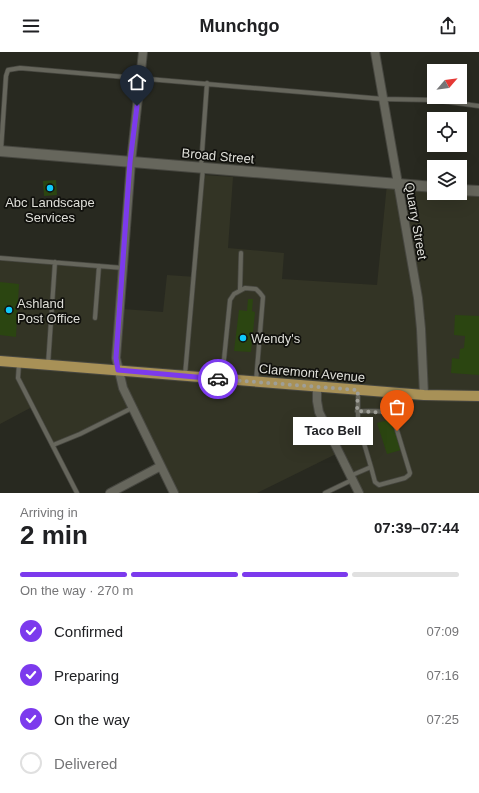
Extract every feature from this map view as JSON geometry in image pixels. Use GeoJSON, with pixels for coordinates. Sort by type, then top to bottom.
{"type":"FeatureCollection","features":[{"type":"Feature","properties":{"kind":"main road","name":"Claremont Avenue"},"geometry":{"type":"LineString","coordinates":[[0,361],[424,395],[479,396]]}},
{"type":"Feature","properties":{"kind":"street"},"geometry":{"type":"LineString","coordinates":[[143,52],[130,162],[124,268],[116,358],[123,388],[174,493]]}},
{"type":"Feature","properties":{"kind":"street","name":"Quarry Street"},"geometry":{"type":"LineString","coordinates":[[375,52],[418,298],[424,395]]}},
{"type":"Feature","properties":{"kind":"street","name":"Broad Street"},"geometry":{"type":"LineString","coordinates":[[1,151],[427,187]]}},
{"type":"Feature","properties":{"kind":"street"},"geometry":{"type":"LineString","coordinates":[[467,190],[479,191]]}},
{"type":"Feature","properties":{"kind":"street"},"geometry":{"type":"LineString","coordinates":[[317,386],[319,412],[358,493]]}},
{"type":"Feature","properties":{"kind":"street"},"geometry":{"type":"LineString","coordinates":[[110,493],[161,466]]}},
{"type":"Feature","properties":{"kind":"lane"},"geometry":{"type":"LineString","coordinates":[[1,151],[6,76],[8,70],[20,68],[383,99],[434,100],[479,106]]}},
{"type":"Feature","properties":{"kind":"lane"},"geometry":{"type":"LineString","coordinates":[[185,376],[202,168],[207,84]]}},
{"type":"Feature","properties":{"kind":"lane"},"geometry":{"type":"LineString","coordinates":[[240,290],[241,253]]}},
{"type":"Feature","properties":{"kind":"lane"},"geometry":{"type":"LineString","coordinates":[[0,258],[124,268]]}},
{"type":"Feature","properties":{"kind":"lane"},"geometry":{"type":"LineString","coordinates":[[48,365],[55,262]]}},
{"type":"Feature","properties":{"kind":"lane"},"geometry":{"type":"LineString","coordinates":[[95,318],[99,266]]}},
{"type":"Feature","properties":{"kind":"lane"},"geometry":{"type":"LineString","coordinates":[[222,379],[230,300],[240,290],[245,288],[256,289],[263,297],[256,382]]}},
{"type":"Feature","properties":{"kind":"lane"},"geometry":{"type":"LineString","coordinates":[[19,362],[18,378],[77,493]]}},
{"type":"Feature","properties":{"kind":"lane"},"geometry":{"type":"LineString","coordinates":[[357,411],[386,412],[391,414],[410,473],[409,475],[405,478],[379,485],[375,482],[358,423],[357,411],[358,390]]}},
{"type":"Feature","properties":{"kind":"lane"},"geometry":{"type":"LineString","coordinates":[[53,445],[80,434],[132,408]]}},
{"type":"Feature","properties":{"kind":"lane"},"geometry":{"type":"LineString","coordinates":[[325,493],[370,467]]}},
{"type":"Feature","properties":{"kind":"shaded area"},"geometry":{"type":"Polygon","coordinates":[[[203,175],[233,177],[228,248],[284,253],[282,279],[377,285],[387,184],[427,187],[427,200],[467,200],[467,192],[479,191],[479,493],[355,493],[336,454],[257,493],[176,493],[133,408],[52,448],[32,407],[0,424],[0,256],[127,266],[123,309],[163,312],[167,275],[196,277],[203,175]]]}},
{"type":"Feature","properties":{"kind":"building","name":"Abc Landscape Services"},"geometry":{"type":"Polygon","coordinates":[[[56,180],[57,195],[44,196],[43,181],[56,180]]]}},
{"type":"Feature","properties":{"kind":"building","name":"Ashland Post Office"},"geometry":{"type":"Polygon","coordinates":[[[0,282],[19,284],[16,337],[0,335],[0,282]]]}},
{"type":"Feature","properties":{"kind":"building","name":"Wendy's"},"geometry":{"type":"Polygon","coordinates":[[[248,299],[253,299],[252,311],[255,312],[251,352],[234,351],[239,310],[247,311],[248,299]]]}},
{"type":"Feature","properties":{"kind":"building"},"geometry":{"type":"Polygon","coordinates":[[[455,315],[479,316],[479,375],[451,373],[452,358],[459,359],[460,349],[464,348],[465,336],[454,335],[455,315]]]}},
{"type":"Feature","properties":{"kind":"building"},"geometry":{"type":"Polygon","coordinates":[[[392,419],[401,450],[387,454],[377,423],[392,419]]]}},
{"type":"Feature","properties":{"kind":"way so far"},"geometry":{"type":"LineString","coordinates":[[218,379],[358,390],[357,411],[386,412],[391,414],[397,431]]}},
{"type":"Feature","properties":{"kind":"place","name":"Abc Landscape Services"},"geometry":{"type":"Point","coordinates":[50,188]}},
{"type":"Feature","properties":{"kind":"place","name":"Ashland Post Office"},"geometry":{"type":"Point","coordinates":[9,310]}},
{"type":"Feature","properties":{"kind":"place","name":"Wendy's"},"geometry":{"type":"Point","coordinates":[243,338]}},
{"type":"Feature","properties":{"kind":"place","name":"Taco Bell"},"geometry":{"type":"Point","coordinates":[397,431]}},
{"type":"Feature","properties":{"kind":"route"},"geometry":{"type":"LineString","coordinates":[[137,106],[130,162],[124,268],[116,358],[118,370],[218,379]]}}]}
